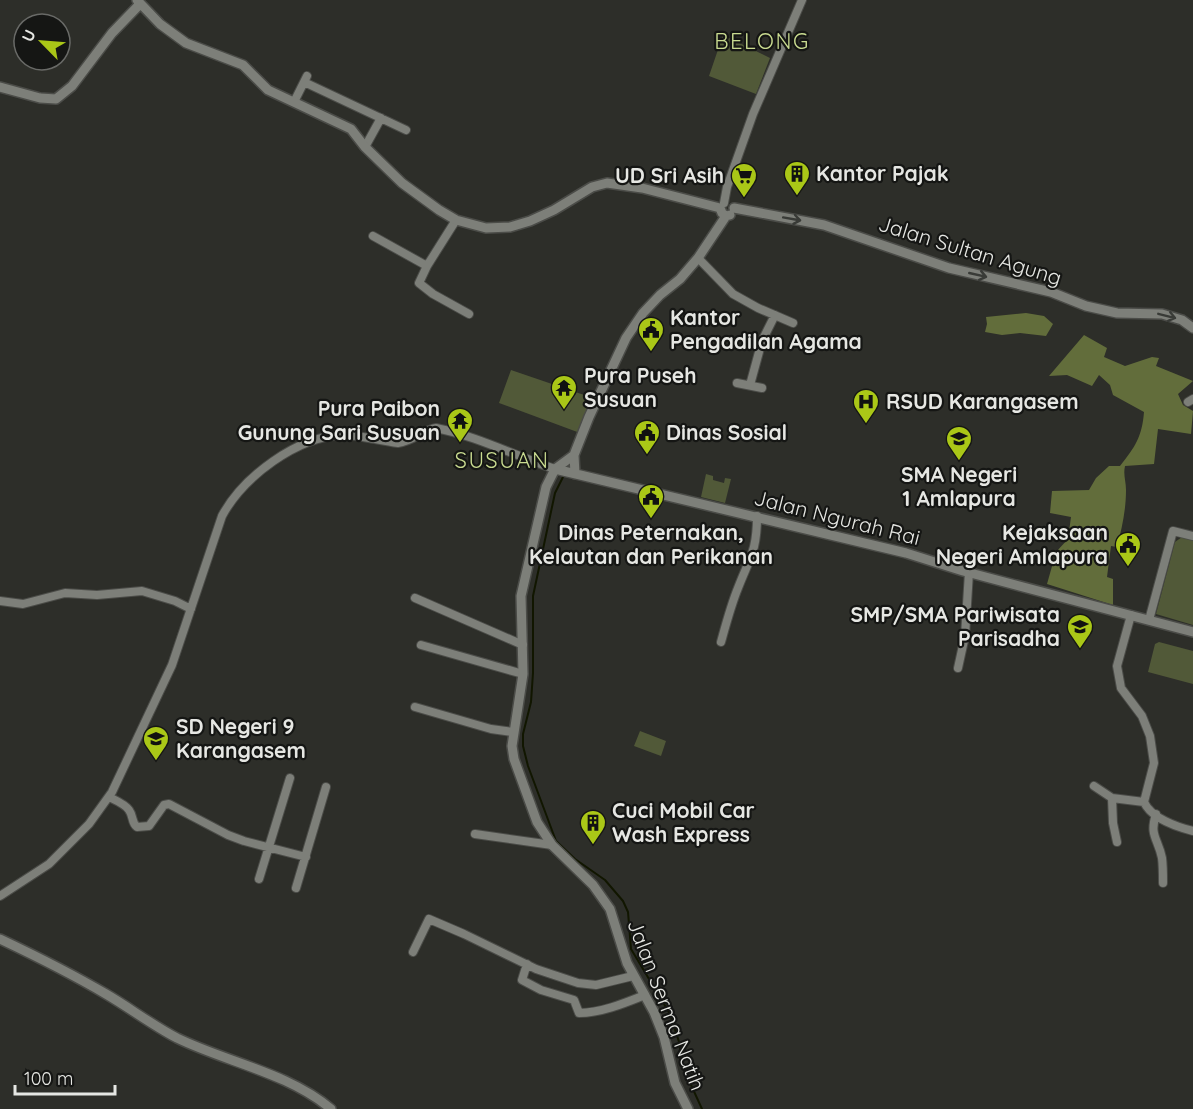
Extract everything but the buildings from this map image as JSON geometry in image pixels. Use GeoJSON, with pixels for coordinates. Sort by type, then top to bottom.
{"type":"FeatureCollection","features":[{"type":"Feature","properties":{"kind":"street"},"geometry":{"type":"LineString","coordinates":[[0,896],[49,864],[89,824],[109,796],[172,665],[217,527],[227,507],[269,465],[312,441],[344,435],[406,442],[436,428],[575,474],[574,455],[604,383],[632,328],[653,303],[680,279],[698,258],[727,208],[727,187],[753,114],[802,0]]}},
{"type":"Feature","properties":{"kind":"street"},"geometry":{"type":"LineString","coordinates":[[0,87],[40,98],[56,99],[72,86],[138,2]]}},
{"type":"Feature","properties":{"kind":"street","name":"Jalan Sultan Agung"},"geometry":{"type":"LineString","coordinates":[[138,2],[160,24],[186,43],[243,65],[268,90],[351,129],[365,147],[411,190],[456,220],[486,228],[510,227],[554,210],[592,187],[606,183],[642,188],[727,208],[824,225],[949,268],[1051,292],[1086,306],[1117,313],[1162,314],[1182,320],[1193,328]]}},
{"type":"Feature","properties":{"kind":"street"},"geometry":{"type":"LineString","coordinates":[[294,102],[306,79],[406,130]]}},
{"type":"Feature","properties":{"kind":"street"},"geometry":{"type":"LineString","coordinates":[[365,147],[381,118]]}},
{"type":"Feature","properties":{"kind":"street"},"geometry":{"type":"LineString","coordinates":[[456,220],[420,280],[421,285],[469,314]]}},
{"type":"Feature","properties":{"kind":"street"},"geometry":{"type":"LineString","coordinates":[[373,236],[428,266]]}},
{"type":"Feature","properties":{"kind":"street"},"geometry":{"type":"LineString","coordinates":[[698,258],[733,294],[793,322]]}},
{"type":"Feature","properties":{"kind":"street"},"geometry":{"type":"LineString","coordinates":[[750,385],[762,340],[775,315]]}},
{"type":"Feature","properties":{"kind":"street"},"geometry":{"type":"LineString","coordinates":[[737,383],[762,388]]}},
{"type":"Feature","properties":{"kind":"street"},"geometry":{"type":"LineString","coordinates":[[555,469],[574,455]]}},
{"type":"Feature","properties":{"kind":"street","name":"Jalan Serma Natih"},"geometry":{"type":"LineString","coordinates":[[555,469],[546,487],[523,582],[521,605],[523,675],[512,750],[537,822],[552,846],[605,899],[610,909],[624,955],[664,1036],[675,1083],[688,1109]]}},
{"type":"Feature","properties":{"kind":"street","name":"Jalan Ngurah Rai"},"geometry":{"type":"LineString","coordinates":[[575,474],[906,552],[969,572],[1193,632]]}},
{"type":"Feature","properties":{"kind":"street"},"geometry":{"type":"LineString","coordinates":[[721,642],[738,588],[753,555],[757,516]]}},
{"type":"Feature","properties":{"kind":"street"},"geometry":{"type":"LineString","coordinates":[[1149,620],[1173,531],[1193,536]]}},
{"type":"Feature","properties":{"kind":"street"},"geometry":{"type":"LineString","coordinates":[[958,668],[965,636],[969,572]]}},
{"type":"Feature","properties":{"kind":"street"},"geometry":{"type":"LineString","coordinates":[[0,602],[23,604],[65,593],[98,595],[142,591],[175,601],[191,609]]}},
{"type":"Feature","properties":{"kind":"street"},"geometry":{"type":"LineString","coordinates":[[415,598],[523,645]]}},
{"type":"Feature","properties":{"kind":"street"},"geometry":{"type":"LineString","coordinates":[[1131,615],[1117,666],[1121,688],[1142,716],[1150,736],[1154,763],[1144,802],[1150,811],[1175,825],[1193,831]]}},
{"type":"Feature","properties":{"kind":"street"},"geometry":{"type":"LineString","coordinates":[[421,645],[523,675]]}},
{"type":"Feature","properties":{"kind":"street"},"geometry":{"type":"LineString","coordinates":[[415,707],[491,729],[513,732]]}},
{"type":"Feature","properties":{"kind":"street"},"geometry":{"type":"LineString","coordinates":[[259,879],[290,778]]}},
{"type":"Feature","properties":{"kind":"street"},"geometry":{"type":"LineString","coordinates":[[1094,786],[1112,798],[1144,802]]}},
{"type":"Feature","properties":{"kind":"street"},"geometry":{"type":"LineString","coordinates":[[296,888],[326,788]]}},
{"type":"Feature","properties":{"kind":"street"},"geometry":{"type":"LineString","coordinates":[[109,796],[127,807],[137,827],[149,826],[164,805],[170,804],[228,835],[306,857]]}},
{"type":"Feature","properties":{"kind":"street"},"geometry":{"type":"LineString","coordinates":[[1112,798],[1117,842]]}},
{"type":"Feature","properties":{"kind":"street"},"geometry":{"type":"LineString","coordinates":[[1156,814],[1152,826],[1162,858],[1163,883]]}},
{"type":"Feature","properties":{"kind":"street"},"geometry":{"type":"LineString","coordinates":[[475,834],[552,846]]}},
{"type":"Feature","properties":{"kind":"street"},"geometry":{"type":"LineString","coordinates":[[413,952],[429,919],[527,964],[588,985],[633,976]]}},
{"type":"Feature","properties":{"kind":"street"},"geometry":{"type":"LineString","coordinates":[[0,939],[41,958],[107,994],[172,1035],[284,1081],[307,1092],[331,1109]]}},
{"type":"Feature","properties":{"kind":"street"},"geometry":{"type":"LineString","coordinates":[[527,964],[522,980],[541,990],[574,1000],[579,1013],[623,1004],[645,995]]}},
{"type":"Feature","properties":{"kind":"green space"},"geometry":{"type":"Polygon","coordinates":[[[723,35],[770,58],[756,94],[709,76],[723,35]]]}},
{"type":"Feature","properties":{"kind":"green space"},"geometry":{"type":"Polygon","coordinates":[[[1026,313],[1044,316],[1053,324],[1046,336],[1020,333],[1002,335],[985,332],[986,317],[1026,313]]]}},
{"type":"Feature","properties":{"kind":"green space"},"geometry":{"type":"Polygon","coordinates":[[[1084,335],[1107,348],[1104,357],[1125,366],[1152,357],[1159,358],[1156,366],[1193,381],[1178,394],[1183,405],[1193,411],[1191,434],[1158,429],[1154,464],[1125,466],[1126,497],[1123,519],[1117,547],[1111,546],[1107,577],[1113,579],[1113,605],[1047,584],[1056,552],[1068,539],[1071,517],[1050,513],[1052,491],[1089,490],[1096,478],[1109,466],[1120,466],[1137,441],[1142,428],[1144,412],[1113,395],[1110,385],[1099,375],[1092,386],[1067,375],[1049,376],[1084,335]]]}},
{"type":"Feature","properties":{"kind":"green space"},"geometry":{"type":"Polygon","coordinates":[[[511,370],[593,398],[580,433],[499,403],[511,370]]]}},
{"type":"Feature","properties":{"kind":"green space"},"geometry":{"type":"Polygon","coordinates":[[[706,474],[713,476],[713,480],[724,483],[725,478],[731,479],[725,503],[701,497],[706,474]]]}},
{"type":"Feature","properties":{"kind":"green space"},"geometry":{"type":"Polygon","coordinates":[[[1182,537],[1193,540],[1193,625],[1156,614],[1175,542],[1182,537]]]}},
{"type":"Feature","properties":{"kind":"green space"},"geometry":{"type":"Polygon","coordinates":[[[1159,642],[1193,651],[1193,684],[1148,672],[1155,644],[1159,642]]]}},
{"type":"Feature","properties":{"kind":"green space"},"geometry":{"type":"Polygon","coordinates":[[[640,731],[666,741],[661,756],[634,746],[640,731]]]}},
{"type":"Feature","properties":{"kind":"waterway"},"geometry":{"type":"LineString","coordinates":[[564,475],[555,493],[533,596],[533,673],[531,702],[523,734],[523,746],[528,766],[556,841],[575,859],[605,880],[623,901],[628,912],[631,949],[670,1014],[680,1045],[681,1063],[702,1109]]}},
{"type":"Feature","properties":{"kind":"place","name":"Kantor Pajak"},"geometry":{"type":"Point","coordinates":[797,197]}},
{"type":"Feature","properties":{"kind":"place","name":"UD Sri Asih"},"geometry":{"type":"Point","coordinates":[744,199]}},
{"type":"Feature","properties":{"kind":"place","name":"Kantor Pengadilan Agama"},"geometry":{"type":"Point","coordinates":[651,353]}},
{"type":"Feature","properties":{"kind":"place","name":"Pura Puseh Susuan"},"geometry":{"type":"Point","coordinates":[564,411]}},
{"type":"Feature","properties":{"kind":"place","name":"RSUD Karangasem"},"geometry":{"type":"Point","coordinates":[866,425]}},
{"type":"Feature","properties":{"kind":"place","name":"Pura Paibon Gunung Sari Susuan"},"geometry":{"type":"Point","coordinates":[460,444]}},
{"type":"Feature","properties":{"kind":"place","name":"Dinas Sosial"},"geometry":{"type":"Point","coordinates":[647,456]}},
{"type":"Feature","properties":{"kind":"place","name":"SMA Negeri 1 Amlapura"},"geometry":{"type":"Point","coordinates":[959,462]}},
{"type":"Feature","properties":{"kind":"place","name":"Dinas Peternakan, Kelautan dan Perikanan"},"geometry":{"type":"Point","coordinates":[651,520]}},
{"type":"Feature","properties":{"kind":"place","name":"Kejaksaan Negeri Amlapura"},"geometry":{"type":"Point","coordinates":[1128,568]}},
{"type":"Feature","properties":{"kind":"place","name":"SMP/SMA Pariwisata Parisadha"},"geometry":{"type":"Point","coordinates":[1080,650]}},
{"type":"Feature","properties":{"kind":"place","name":"SD Negeri 9 Karangasem"},"geometry":{"type":"Point","coordinates":[156,762]}},
{"type":"Feature","properties":{"kind":"place","name":"Cuci Mobil Car Wash Express"},"geometry":{"type":"Point","coordinates":[593,846]}},
{"type":"Feature","properties":{"kind":"district","name":"BELONG"},"geometry":{"type":"Point","coordinates":[762,41]}},
{"type":"Feature","properties":{"kind":"district","name":"SUSUAN"},"geometry":{"type":"Point","coordinates":[502,460]}}]}
